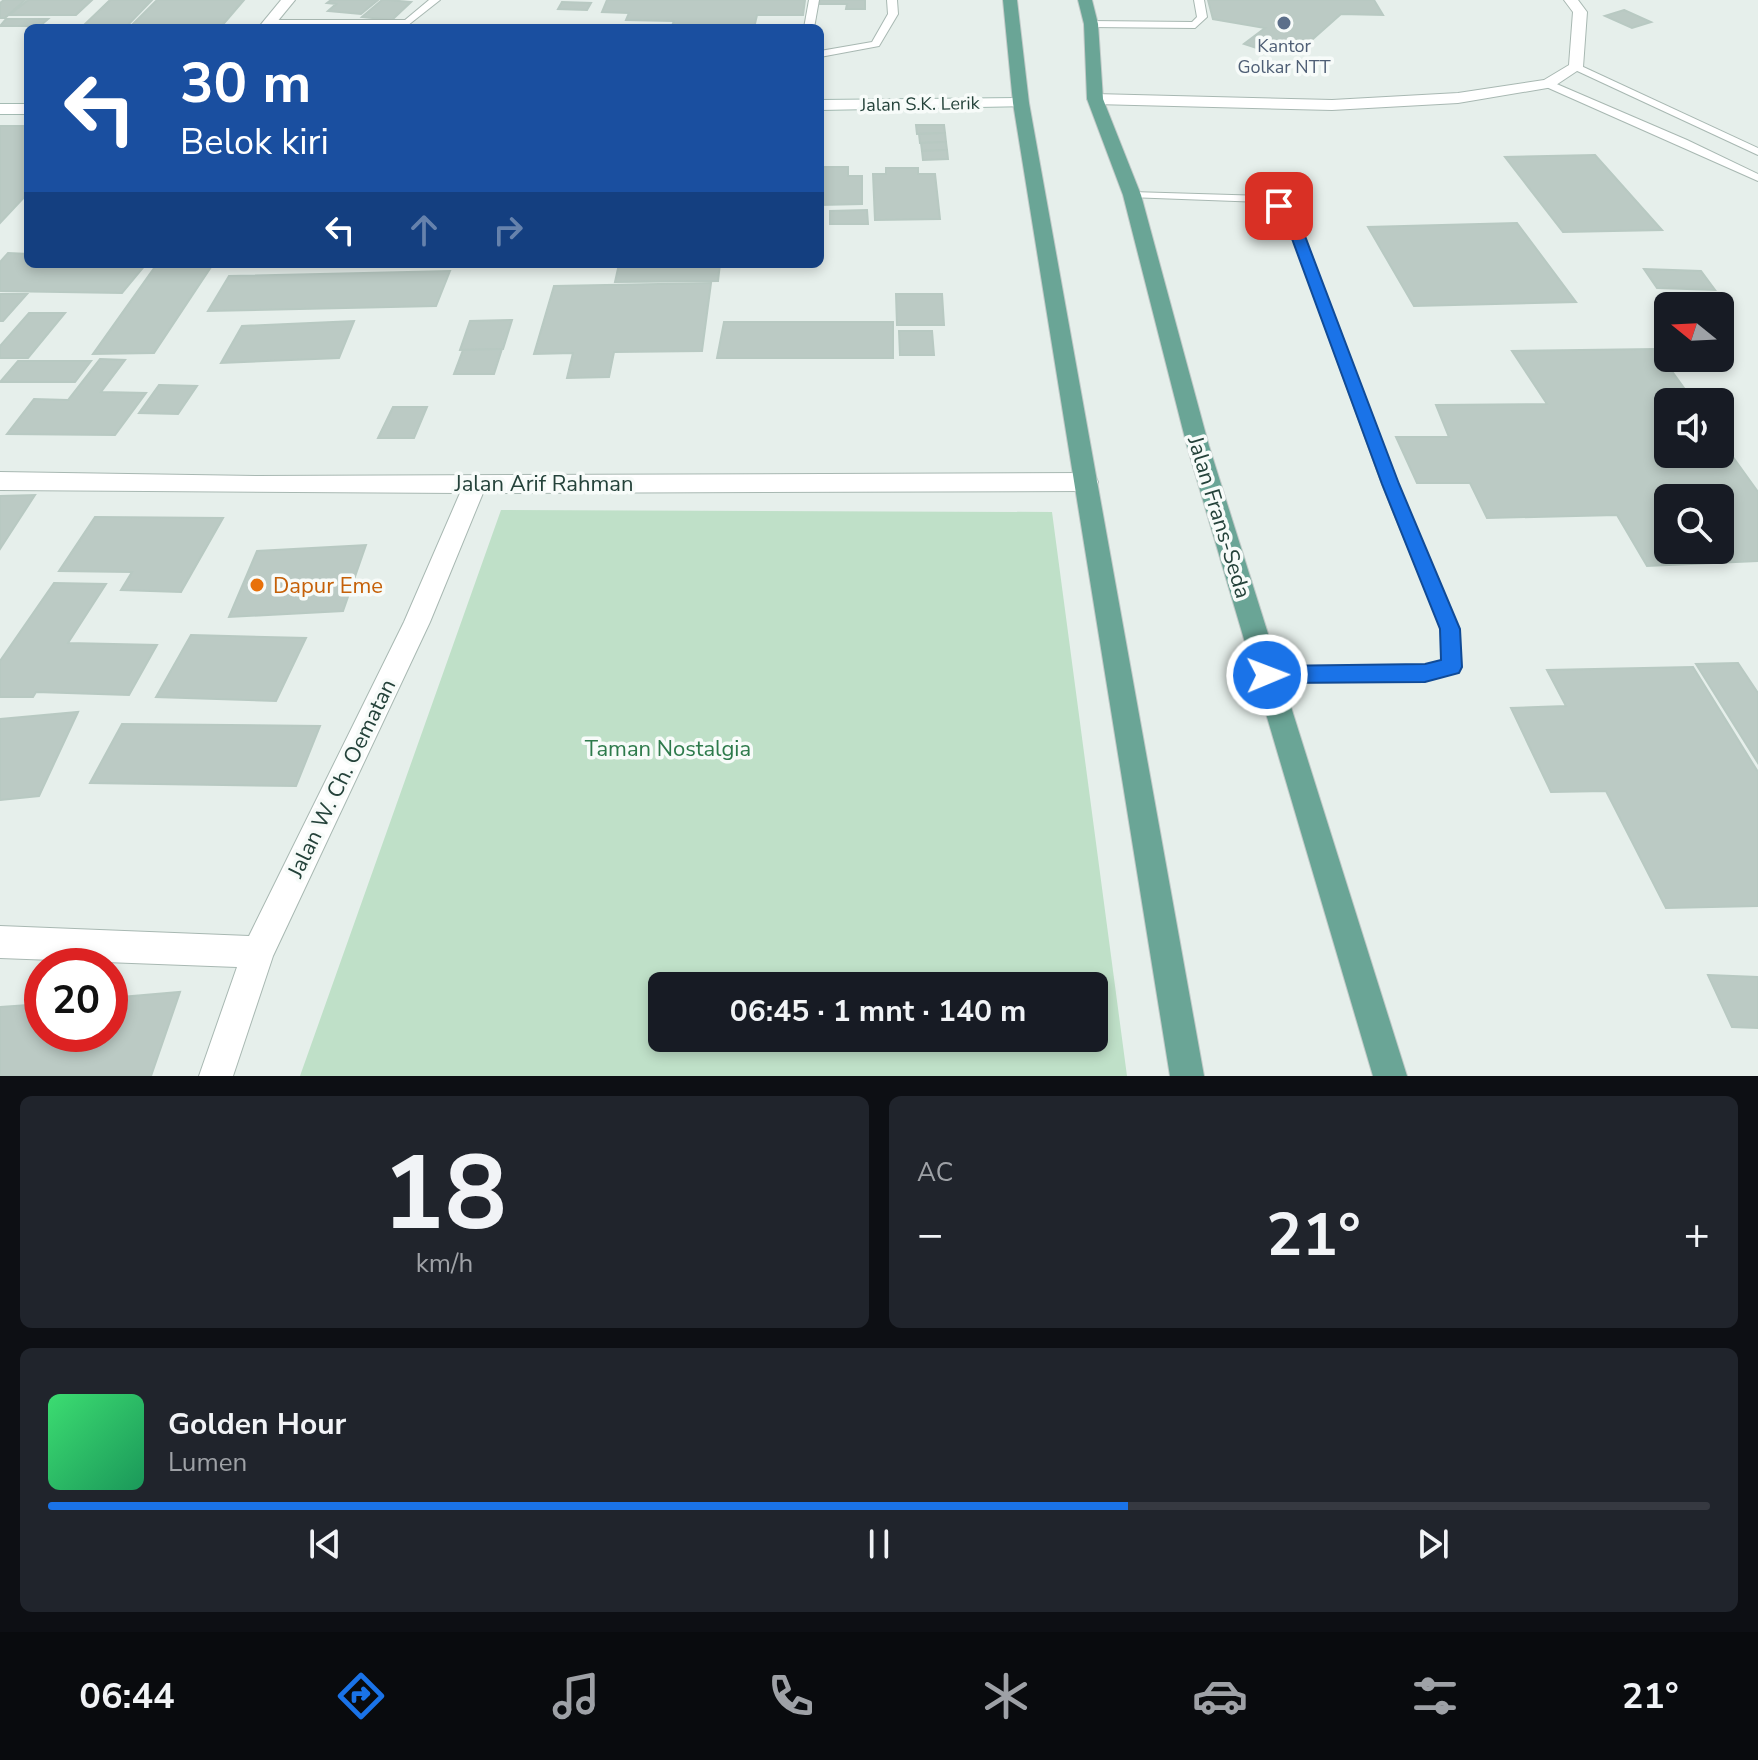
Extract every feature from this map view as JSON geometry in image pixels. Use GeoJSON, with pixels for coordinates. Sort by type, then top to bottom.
{"type":"FeatureCollection","features":[{"type":"Feature","properties":{"kind":"main road"},"geometry":{"type":"LineString","coordinates":[[1010,0],[1021,103],[1187,1076]]}},
{"type":"Feature","properties":{"kind":"main road","name":"Jalan Frans-Seda"},"geometry":{"type":"LineString","coordinates":[[1085,0],[1091,24],[1095,99],[1132,195],[1198,446],[1390,1076]]}},
{"type":"Feature","properties":{"kind":"street"},"geometry":{"type":"LineString","coordinates":[[269,24],[288,0]]}},
{"type":"Feature","properties":{"kind":"street"},"geometry":{"type":"LineString","coordinates":[[1095,99],[1332,105],[1458,98],[1548,84],[1576,67],[1580,12],[1571,0]]}},
{"type":"Feature","properties":{"kind":"street","name":"Jalan S.K. Lerik"},"geometry":{"type":"LineString","coordinates":[[824,105],[1021,103]]}},
{"type":"Feature","properties":{"kind":"street"},"geometry":{"type":"LineString","coordinates":[[0,109],[24,109]]}},
{"type":"Feature","properties":{"kind":"street","name":"Jalan Arif Rahman"},"geometry":{"type":"LineString","coordinates":[[0,481],[475,484],[1087,482]]}},
{"type":"Feature","properties":{"kind":"street","name":"Jalan W. Ch. Oematan"},"geometry":{"type":"LineString","coordinates":[[216,1076],[258,952],[417,622],[475,484]]}},
{"type":"Feature","properties":{"kind":"street"},"geometry":{"type":"LineString","coordinates":[[0,942],[258,952]]}},
{"type":"Feature","properties":{"kind":"lane"},"geometry":{"type":"LineString","coordinates":[[360,24],[407,23],[435,0]]}},
{"type":"Feature","properties":{"kind":"lane"},"geometry":{"type":"LineString","coordinates":[[810,24],[814,0]]}},
{"type":"Feature","properties":{"kind":"lane"},"geometry":{"type":"LineString","coordinates":[[824,53],[876,44],[893,14],[892,0]]}},
{"type":"Feature","properties":{"kind":"lane"},"geometry":{"type":"LineString","coordinates":[[1091,24],[1195,25],[1202,17],[1199,0]]}},
{"type":"Feature","properties":{"kind":"lane"},"geometry":{"type":"LineString","coordinates":[[1576,67],[1758,152]]}},
{"type":"Feature","properties":{"kind":"lane"},"geometry":{"type":"LineString","coordinates":[[1548,84],[1758,178]]}},
{"type":"Feature","properties":{"kind":"lane"},"geometry":{"type":"LineString","coordinates":[[1132,195],[1265,199],[1290,215],[1390,484],[1450,629],[1452,667],[1425,673],[1267,675]]}},
{"type":"Feature","properties":{"kind":"green space","name":"Taman Nostalgia"},"geometry":{"type":"Polygon","coordinates":[[[501,510],[1052,512],[1127,1076],[300,1076],[501,510]]]}},
{"type":"Feature","properties":{"kind":"building"},"geometry":{"type":"Polygon","coordinates":[[[4,0],[25,0],[5,18],[0,18],[0,3],[4,0]]]}},
{"type":"Feature","properties":{"kind":"building"},"geometry":{"type":"Polygon","coordinates":[[[28,0],[92,0],[76,15],[9,15],[28,0]]]}},
{"type":"Feature","properties":{"kind":"building"},"geometry":{"type":"Polygon","coordinates":[[[110,0],[152,0],[129,24],[85,24],[110,0]]]}},
{"type":"Feature","properties":{"kind":"building"},"geometry":{"type":"Polygon","coordinates":[[[157,0],[244,0],[223,24],[133,24],[157,0]]]}},
{"type":"Feature","properties":{"kind":"building"},"geometry":{"type":"Polygon","coordinates":[[[331,0],[378,0],[361,14],[328,11],[336,4],[327,3],[331,0]]]}},
{"type":"Feature","properties":{"kind":"building"},"geometry":{"type":"Polygon","coordinates":[[[382,0],[411,2],[392,20],[362,17],[382,0]]]}},
{"type":"Feature","properties":{"kind":"building"},"geometry":{"type":"Polygon","coordinates":[[[607,0],[805,0],[803,15],[757,15],[755,24],[673,24],[674,21],[626,20],[629,13],[602,12],[607,0]]]}},
{"type":"Feature","properties":{"kind":"building"},"geometry":{"type":"Polygon","coordinates":[[[820,0],[865,0],[865,9],[846,9],[847,4],[819,4],[820,0]]]}},
{"type":"Feature","properties":{"kind":"building","name":"Kantor Golkar NTT"},"geometry":{"type":"Polygon","coordinates":[[[1208,0],[1374,0],[1383,15],[1341,14],[1297,53],[1279,47],[1272,53],[1244,44],[1265,28],[1213,19],[1208,0]]]}},
{"type":"Feature","properties":{"kind":"building"},"geometry":{"type":"Polygon","coordinates":[[[562,2],[591,3],[587,10],[558,9],[562,2]]]}},
{"type":"Feature","properties":{"kind":"building"},"geometry":{"type":"Polygon","coordinates":[[[1624,10],[1651,22],[1632,28],[1605,16],[1624,10]]]}},
{"type":"Feature","properties":{"kind":"building"},"geometry":{"type":"Polygon","coordinates":[[[6,19],[48,19],[42,24],[0,26],[6,19]]]}},
{"type":"Feature","properties":{"kind":"building"},"geometry":{"type":"Polygon","coordinates":[[[916,125],[944,125],[945,133],[917,134],[916,125]]]}},
{"type":"Feature","properties":{"kind":"building"},"geometry":{"type":"Polygon","coordinates":[[[0,126],[24,126],[24,197],[0,223],[0,126]]]}},
{"type":"Feature","properties":{"kind":"building"},"geometry":{"type":"Polygon","coordinates":[[[945,133],[946,142],[920,143],[919,134],[945,133]]]}},
{"type":"Feature","properties":{"kind":"building"},"geometry":{"type":"Polygon","coordinates":[[[946,142],[947,150],[922,151],[921,143],[946,142]]]}},
{"type":"Feature","properties":{"kind":"building"},"geometry":{"type":"Polygon","coordinates":[[[947,150],[948,159],[923,160],[922,151],[947,150]]]}},
{"type":"Feature","properties":{"kind":"building"},"geometry":{"type":"Polygon","coordinates":[[[1595,155],[1662,230],[1563,232],[1505,157],[1595,155]]]}},
{"type":"Feature","properties":{"kind":"building"},"geometry":{"type":"Polygon","coordinates":[[[824,167],[848,167],[848,176],[862,176],[862,204],[824,205],[824,167]]]}},
{"type":"Feature","properties":{"kind":"building"},"geometry":{"type":"Polygon","coordinates":[[[886,168],[918,168],[918,174],[935,174],[940,219],[875,220],[873,174],[886,174],[886,168]]]}},
{"type":"Feature","properties":{"kind":"building"},"geometry":{"type":"Polygon","coordinates":[[[867,210],[868,224],[830,224],[830,211],[867,210]]]}},
{"type":"Feature","properties":{"kind":"building"},"geometry":{"type":"Polygon","coordinates":[[[1517,223],[1576,302],[1414,306],[1368,227],[1517,223]]]}},
{"type":"Feature","properties":{"kind":"building"},"geometry":{"type":"Polygon","coordinates":[[[8,253],[24,254],[24,268],[143,268],[122,293],[0,291],[0,262],[8,253]]]}},
{"type":"Feature","properties":{"kind":"building"},"geometry":{"type":"Polygon","coordinates":[[[154,268],[210,268],[154,353],[93,354],[154,268]]]}},
{"type":"Feature","properties":{"kind":"building"},"geometry":{"type":"Polygon","coordinates":[[[618,268],[720,268],[718,281],[615,282],[618,268]]]}},
{"type":"Feature","properties":{"kind":"building"},"geometry":{"type":"Polygon","coordinates":[[[1644,269],[1701,271],[1715,290],[1657,288],[1644,269]]]}},
{"type":"Feature","properties":{"kind":"building"},"geometry":{"type":"Polygon","coordinates":[[[450,271],[436,306],[208,311],[229,276],[450,271]]]}},
{"type":"Feature","properties":{"kind":"building"},"geometry":{"type":"Polygon","coordinates":[[[711,283],[702,351],[614,352],[609,377],[567,378],[573,353],[534,354],[554,286],[711,283]]]}},
{"type":"Feature","properties":{"kind":"building"},"geometry":{"type":"Polygon","coordinates":[[[0,294],[27,294],[3,321],[0,321],[0,294]]]}},
{"type":"Feature","properties":{"kind":"building"},"geometry":{"type":"Polygon","coordinates":[[[896,294],[942,294],[944,325],[897,325],[896,294]]]}},
{"type":"Feature","properties":{"kind":"building"},"geometry":{"type":"Polygon","coordinates":[[[29,313],[65,313],[28,358],[0,358],[0,346],[29,313]]]}},
{"type":"Feature","properties":{"kind":"building"},"geometry":{"type":"Polygon","coordinates":[[[512,320],[503,349],[460,350],[470,321],[512,320]]]}},
{"type":"Feature","properties":{"kind":"building"},"geometry":{"type":"Polygon","coordinates":[[[354,321],[339,358],[221,363],[242,326],[354,321]]]}},
{"type":"Feature","properties":{"kind":"building"},"geometry":{"type":"Polygon","coordinates":[[[724,322],[893,322],[893,358],[717,358],[724,322]]]}},
{"type":"Feature","properties":{"kind":"building"},"geometry":{"type":"Polygon","coordinates":[[[899,331],[932,331],[934,355],[900,355],[899,331]]]}},
{"type":"Feature","properties":{"kind":"building"},"geometry":{"type":"Polygon","coordinates":[[[502,349],[494,374],[454,374],[463,350],[502,349]]]}},
{"type":"Feature","properties":{"kind":"building"},"geometry":{"type":"Polygon","coordinates":[[[1654,349],[1654,372],[1672,372],[1684,388],[1654,388],[1654,468],[1734,468],[1734,459],[1758,492],[1758,561],[1734,562],[1734,484],[1654,484],[1654,564],[1691,564],[1647,566],[1617,515],[1487,518],[1470,483],[1417,483],[1396,437],[1449,437],[1436,405],[1547,404],[1512,351],[1654,349]]]}},
{"type":"Feature","properties":{"kind":"building"},"geometry":{"type":"Polygon","coordinates":[[[100,359],[125,360],[101,392],[146,393],[115,435],[7,434],[34,399],[68,400],[100,359]]]}},
{"type":"Feature","properties":{"kind":"building"},"geometry":{"type":"Polygon","coordinates":[[[18,361],[91,361],[75,382],[0,382],[18,361]]]}},
{"type":"Feature","properties":{"kind":"building"},"geometry":{"type":"Polygon","coordinates":[[[159,385],[197,386],[178,414],[139,413],[159,385]]]}},
{"type":"Feature","properties":{"kind":"building"},"geometry":{"type":"Polygon","coordinates":[[[393,407],[427,407],[414,438],[378,438],[393,407]]]}},
{"type":"Feature","properties":{"kind":"building"},"geometry":{"type":"Polygon","coordinates":[[[35,495],[0,549],[0,496],[35,495]]]}},
{"type":"Feature","properties":{"kind":"building"},"geometry":{"type":"Polygon","coordinates":[[[95,517],[223,518],[181,592],[121,590],[132,572],[59,571],[95,517]]]}},
{"type":"Feature","properties":{"kind":"building"},"geometry":{"type":"Polygon","coordinates":[[[366,545],[343,611],[229,617],[257,551],[366,545]]]}},
{"type":"Feature","properties":{"kind":"building"},"geometry":{"type":"Polygon","coordinates":[[[54,583],[106,584],[68,643],[157,645],[129,695],[36,692],[33,697],[0,697],[0,661],[54,583]]]}},
{"type":"Feature","properties":{"kind":"building"},"geometry":{"type":"Polygon","coordinates":[[[191,635],[306,638],[276,701],[156,697],[191,635]]]}},
{"type":"Feature","properties":{"kind":"building"},"geometry":{"type":"Polygon","coordinates":[[[1738,663],[1758,693],[1758,763],[1696,664],[1738,663]]]}},
{"type":"Feature","properties":{"kind":"building"},"geometry":{"type":"Polygon","coordinates":[[[1693,667],[1758,772],[1758,906],[1666,908],[1606,791],[1551,792],[1511,708],[1566,706],[1547,670],[1693,667]]]}},
{"type":"Feature","properties":{"kind":"building"},"geometry":{"type":"Polygon","coordinates":[[[78,712],[39,796],[0,800],[0,719],[78,712]]]}},
{"type":"Feature","properties":{"kind":"building"},"geometry":{"type":"Polygon","coordinates":[[[122,724],[320,726],[296,786],[90,783],[122,724]]]}},
{"type":"Feature","properties":{"kind":"building"},"geometry":{"type":"Polygon","coordinates":[[[1708,975],[1758,977],[1758,1028],[1732,1027],[1708,975]]]}},
{"type":"Feature","properties":{"kind":"building"},"geometry":{"type":"Polygon","coordinates":[[[180,992],[151,1076],[0,1076],[0,1007],[24,1005],[24,1052],[128,1052],[128,996],[180,992]]]}},
{"type":"Feature","properties":{"kind":"place","name":"Kantor Golkar NTT"},"geometry":{"type":"Point","coordinates":[1284,23]}},
{"type":"Feature","properties":{"kind":"place","name":"Dapur Eme"},"geometry":{"type":"Point","coordinates":[257,585]}},
{"type":"Feature","properties":{"kind":"route"},"geometry":{"type":"LineString","coordinates":[[1267,675],[1425,673],[1452,667],[1450,629],[1390,484],[1290,215],[1279,206]]}}]}
